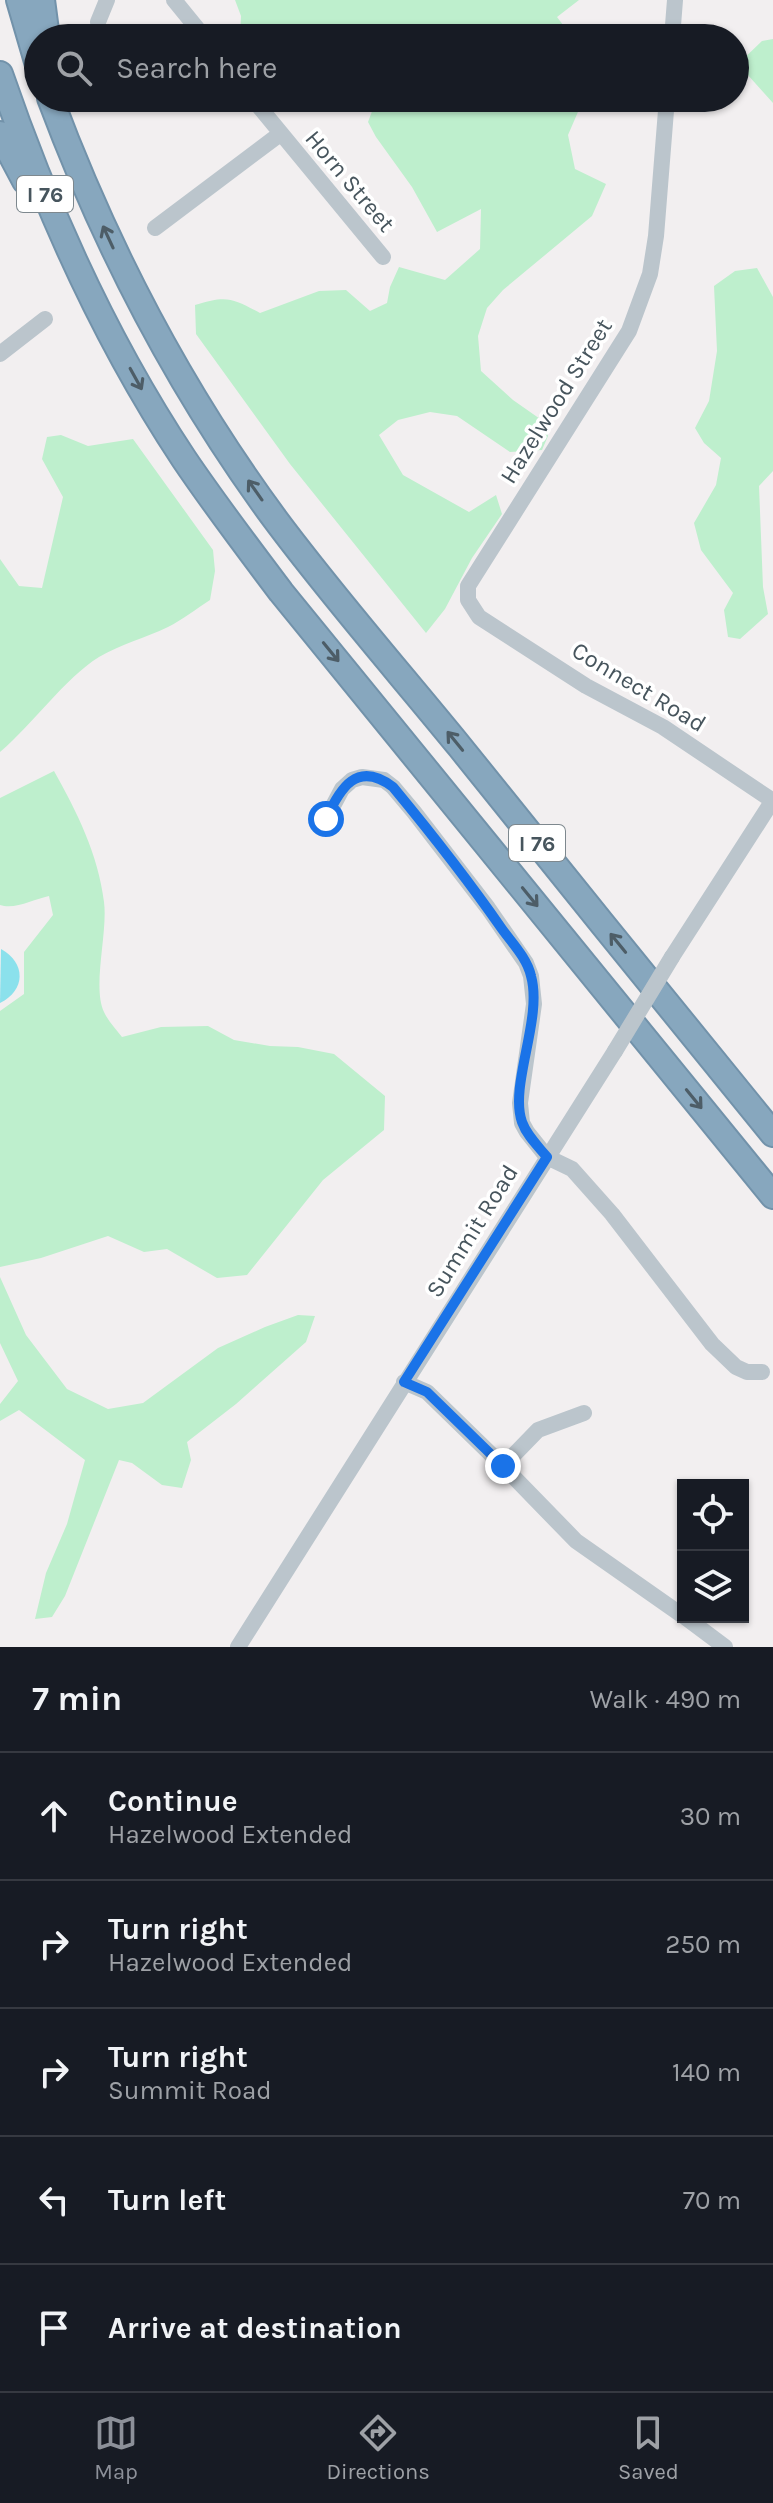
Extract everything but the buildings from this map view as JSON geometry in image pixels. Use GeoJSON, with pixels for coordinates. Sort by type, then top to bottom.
{"type":"FeatureCollection","features":[{"type":"Feature","properties":{"kind":"highway"},"geometry":{"type":"LineString","coordinates":[[19,0],[26,24]]}},
{"type":"Feature","properties":{"kind":"highway"},"geometry":{"type":"LineString","coordinates":[[42,0],[45,24]]}},
{"type":"Feature","properties":{"kind":"highway","name":"I 76"},"geometry":{"type":"LineString","coordinates":[[0,74],[21,136],[99,311],[155,412],[234,530],[281,592],[773,1196]]}},
{"type":"Feature","properties":{"kind":"highway","name":"I 76"},"geometry":{"type":"LineString","coordinates":[[55,112],[96,212],[154,329],[213,429],[276,519],[773,1134]]}},
{"type":"Feature","properties":{"kind":"highway"},"geometry":{"type":"LineString","coordinates":[[60,112],[65,139]]}},
{"type":"Feature","properties":{"kind":"highway"},"geometry":{"type":"LineString","coordinates":[[0,134],[48,225],[99,311]]}},
{"type":"Feature","properties":{"kind":"street"},"geometry":{"type":"LineString","coordinates":[[98,22],[107,0]]}},
{"type":"Feature","properties":{"kind":"street"},"geometry":{"type":"LineString","coordinates":[[174,0],[194,24]]}},
{"type":"Feature","properties":{"kind":"street"},"geometry":{"type":"LineString","coordinates":[[673,24],[675,0]]}},
{"type":"Feature","properties":{"kind":"street","name":"Horn Street"},"geometry":{"type":"LineString","coordinates":[[263,112],[383,257]]}},
{"type":"Feature","properties":{"kind":"street","name":"Hazelwood Street"},"geometry":{"type":"LineString","coordinates":[[479,617],[468,600],[468,586],[609,366],[629,331],[644,292],[658,223],[666,112]]}},
{"type":"Feature","properties":{"kind":"street"},"geometry":{"type":"LineString","coordinates":[[155,228],[280,134]]}},
{"type":"Feature","properties":{"kind":"street"},"geometry":{"type":"LineString","coordinates":[[0,354],[45,319]]}},
{"type":"Feature","properties":{"kind":"street","name":"Connect Road"},"geometry":{"type":"LineString","coordinates":[[479,617],[586,686],[663,727],[773,801]]}},
{"type":"Feature","properties":{"kind":"street"},"geometry":{"type":"LineString","coordinates":[[326,819],[342,789],[352,780],[362,777],[384,780],[414,812],[526,963],[531,976],[534,1004],[520,1114],[527,1132],[547,1157],[572,1169],[612,1214],[712,1344],[736,1367],[747,1372],[762,1372]]}},
{"type":"Feature","properties":{"kind":"street","name":"Summit Road"},"geometry":{"type":"LineString","coordinates":[[238,1647],[773,801]]}},
{"type":"Feature","properties":{"kind":"street"},"geometry":{"type":"LineString","coordinates":[[404,1382],[427,1392],[576,1541],[677,1611]]}},
{"type":"Feature","properties":{"kind":"street"},"geometry":{"type":"LineString","coordinates":[[503,1466],[538,1430],[584,1413]]}},
{"type":"Feature","properties":{"kind":"street"},"geometry":{"type":"LineString","coordinates":[[693,1623],[725,1647]]}},
{"type":"Feature","properties":{"kind":"green space"},"geometry":{"type":"Polygon","coordinates":[[[235,0],[579,0],[557,17],[562,24],[241,24],[235,0]]]}},
{"type":"Feature","properties":{"kind":"green space"},"geometry":{"type":"Polygon","coordinates":[[[773,39],[773,103],[749,76],[749,53],[762,41],[773,39]]]}},
{"type":"Feature","properties":{"kind":"green space"},"geometry":{"type":"Polygon","coordinates":[[[372,112],[578,112],[568,135],[575,169],[606,184],[592,216],[503,290],[487,308],[478,336],[481,371],[513,400],[543,421],[548,436],[542,450],[510,452],[457,416],[430,412],[398,420],[379,435],[403,475],[469,512],[496,495],[502,514],[472,558],[445,609],[426,633],[290,464],[196,334],[195,305],[229,300],[260,313],[319,291],[346,290],[370,311],[387,303],[399,267],[445,280],[480,249],[481,209],[437,232],[412,187],[368,122],[372,112]]]}},
{"type":"Feature","properties":{"kind":"green space"},"geometry":{"type":"Polygon","coordinates":[[[757,268],[773,297],[773,471],[759,486],[763,587],[768,614],[740,639],[728,637],[724,610],[733,593],[701,550],[694,523],[716,485],[721,458],[704,443],[695,428],[709,401],[717,351],[714,286],[735,271],[757,268]]]}},
{"type":"Feature","properties":{"kind":"green space"},"geometry":{"type":"Polygon","coordinates":[[[61,435],[88,446],[133,439],[213,550],[215,571],[210,600],[173,624],[107,652],[86,666],[0,752],[0,559],[19,586],[42,588],[63,497],[42,459],[47,437],[61,435]]]}},
{"type":"Feature","properties":{"kind":"green space"},"geometry":{"type":"Polygon","coordinates":[[[54,771],[78,818],[97,867],[105,914],[101,1001],[106,1015],[122,1037],[161,1027],[208,1026],[234,1040],[334,1054],[385,1096],[384,1130],[323,1180],[247,1275],[217,1278],[167,1249],[144,1252],[108,1236],[41,1258],[0,1267],[0,1011],[24,994],[24,952],[53,915],[49,896],[18,905],[0,905],[0,798],[54,771]]]}},
{"type":"Feature","properties":{"kind":"green space"},"geometry":{"type":"Polygon","coordinates":[[[0,1277],[26,1335],[67,1389],[108,1409],[143,1403],[218,1348],[298,1315],[315,1316],[306,1342],[236,1404],[187,1442],[191,1460],[182,1488],[162,1485],[132,1463],[119,1460],[65,1596],[52,1617],[35,1619],[46,1573],[67,1524],[85,1460],[19,1410],[0,1421],[0,1404],[18,1381],[0,1343],[0,1277]]]}},
{"type":"Feature","properties":{"kind":"water"},"geometry":{"type":"Polygon","coordinates":[[[1,949],[15,962],[20,976],[15,991],[0,1003],[1,949]]]}},
{"type":"Feature","properties":{"kind":"route"},"geometry":{"type":"LineString","coordinates":[[326,819],[342,789],[352,780],[362,777],[384,780],[414,812],[488,908],[526,963],[531,976],[534,1004],[520,1114],[527,1132],[547,1157],[404,1382],[427,1392],[450,1411],[503,1466]]}}]}
